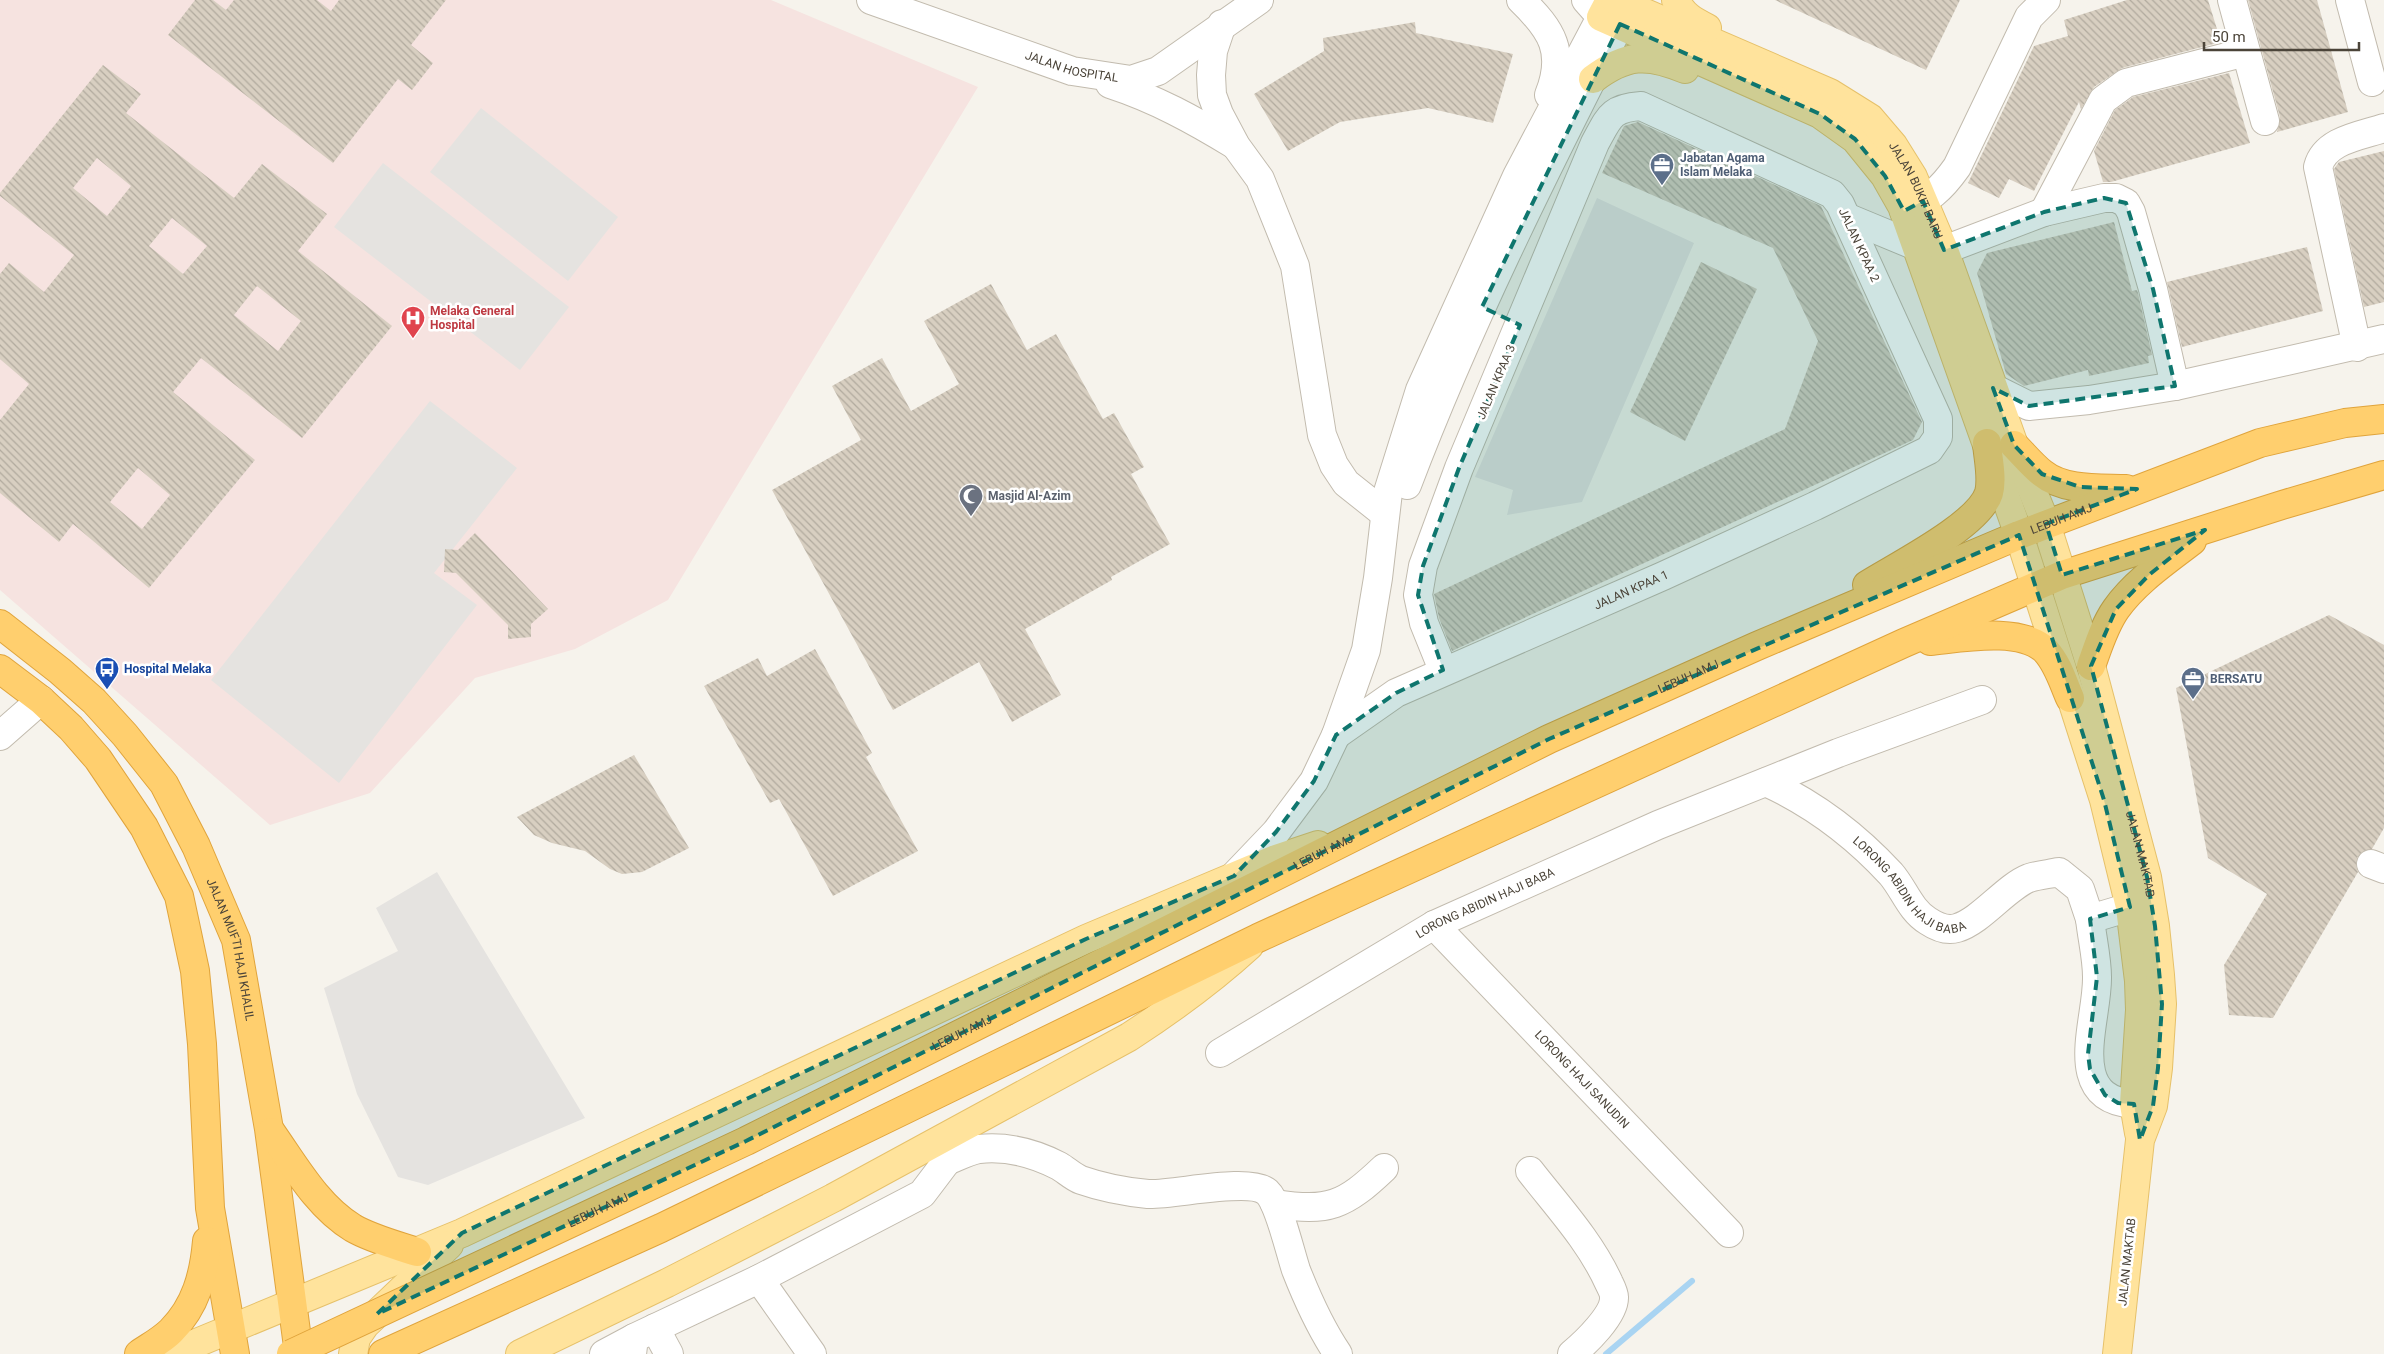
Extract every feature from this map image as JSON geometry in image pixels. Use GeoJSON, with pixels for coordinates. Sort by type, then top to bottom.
{"type":"FeatureCollection","features":[{"type":"Feature","properties":{"kind":"highway","name":"LEBUH AMJ"},"geometry":{"type":"LineString","coordinates":[[291,1354],[746,1141],[1549,739],[1756,646],[2046,524],[2260,443],[2345,423],[2384,419]]}},
{"type":"Feature","properties":{"kind":"highway"},"geometry":{"type":"LineString","coordinates":[[1756,646],[1850,595],[1972,517],[1984,503],[1989,491],[1987,443]]}},
{"type":"Feature","properties":{"kind":"highway"},"geometry":{"type":"LineString","coordinates":[[2014,445],[2042,474],[2061,483],[2080,487],[2137,489]]}},
{"type":"Feature","properties":{"kind":"highway"},"geometry":{"type":"LineString","coordinates":[[384,1354],[661,1228],[1258,938],[1904,644],[2062,575],[2384,475]]}},
{"type":"Feature","properties":{"kind":"highway"},"geometry":{"type":"LineString","coordinates":[[2091,666],[2102,635],[2116,609],[2150,574],[2205,530]]}},
{"type":"Feature","properties":{"kind":"highway","name":"JALAN MUFTI HAJI KHALIL"},"geometry":{"type":"LineString","coordinates":[[0,624],[60,671],[94,701],[125,735],[164,784],[196,846],[236,940],[268,1129],[299,1354]]}},
{"type":"Feature","properties":{"kind":"highway"},"geometry":{"type":"LineString","coordinates":[[1904,644],[1981,636],[2005,636],[2026,640],[2044,649],[2056,664],[2070,698]]}},
{"type":"Feature","properties":{"kind":"highway"},"geometry":{"type":"LineString","coordinates":[[0,669],[41,700],[71,728],[98,758],[144,827],[179,896],[195,971],[202,1044],[210,1208],[232,1342]]}},
{"type":"Feature","properties":{"kind":"highway"},"geometry":{"type":"LineString","coordinates":[[268,1129],[325,1206],[353,1228],[388,1243],[417,1252]]}},
{"type":"Feature","properties":{"kind":"highway"},"geometry":{"type":"LineString","coordinates":[[139,1354],[170,1331],[187,1310],[200,1285],[205,1268],[210,1208]]}},
{"type":"Feature","properties":{"kind":"main road"},"geometry":{"type":"LineString","coordinates":[[1676,0],[1689,19],[1735,43],[1766,65]]}},
{"type":"Feature","properties":{"kind":"main road","name":"JALAN BUKIT BARU"},"geometry":{"type":"LineString","coordinates":[[1614,7],[1766,65],[1830,93],[1870,118],[1893,145],[1913,177],[1916,246],[1987,443],[2035,587]]}},
{"type":"Feature","properties":{"kind":"main road","name":"JALAN BUKIT BARU"},"geometry":{"type":"LineString","coordinates":[[1614,7],[1771,92],[1820,114],[1854,139],[1913,206],[1944,250],[2014,445],[2046,524],[2062,575]]}},
{"type":"Feature","properties":{"kind":"main road"},"geometry":{"type":"LineString","coordinates":[[1592,79],[1610,65],[1625,60],[1644,58],[1670,63],[1723,85],[1771,92]]}},
{"type":"Feature","properties":{"kind":"main road","name":"JALAN MAKTAB"},"geometry":{"type":"LineString","coordinates":[[2062,575],[2091,666],[2147,877],[2155,926],[2162,1004],[2158,1068],[2153,1106],[2140,1140],[2117,1354]]}},
{"type":"Feature","properties":{"kind":"main road","name":"JALAN MAKTAB"},"geometry":{"type":"LineString","coordinates":[[2035,587],[2104,800],[2130,907],[2139,981],[2140,1010],[2134,1104],[2140,1140]]}},
{"type":"Feature","properties":{"kind":"main road"},"geometry":{"type":"LineString","coordinates":[[170,1354],[232,1342],[292,1302],[462,1233],[1086,939],[1276,859],[1378,825]]}},
{"type":"Feature","properties":{"kind":"main road"},"geometry":{"type":"LineString","coordinates":[[520,1354],[667,1283],[833,1198],[942,1151],[1129,1037],[1174,1007],[1220,972],[1258,938]]}},
{"type":"Feature","properties":{"kind":"main road"},"geometry":{"type":"LineString","coordinates":[[353,1354],[356,1338],[365,1325],[462,1233]]}},
{"type":"Feature","properties":{"kind":"street","name":"JALAN HOSPITAL"},"geometry":{"type":"LineString","coordinates":[[871,0],[1072,71],[1131,80],[1144,77],[1172,62],[1222,24],[1259,0]]}},
{"type":"Feature","properties":{"kind":"street"},"geometry":{"type":"LineString","coordinates":[[1234,876],[1276,832],[1314,781],[1336,735],[1366,650],[1386,514],[1400,503],[1439,400],[1517,176],[1555,80],[1558,64],[1554,42],[1538,16],[1521,0]]}},
{"type":"Feature","properties":{"kind":"street"},"geometry":{"type":"LineString","coordinates":[[1913,206],[1943,187],[1957,167],[2029,16],[2046,0]]}},
{"type":"Feature","properties":{"kind":"street"},"geometry":{"type":"LineString","coordinates":[[2232,0],[2265,121]]}},
{"type":"Feature","properties":{"kind":"street"},"geometry":{"type":"LineString","coordinates":[[2350,0],[2372,82]]}},
{"type":"Feature","properties":{"kind":"street"},"geometry":{"type":"LineString","coordinates":[[1517,176],[1614,7]]}},
{"type":"Feature","properties":{"kind":"street"},"geometry":{"type":"LineString","coordinates":[[1472,302],[1528,207],[1592,79],[1614,7]]}},
{"type":"Feature","properties":{"kind":"street"},"geometry":{"type":"LineString","coordinates":[[1222,24],[1213,51],[1210,75],[1212,94],[1219,114],[1236,146],[1260,179],[1295,266],[1322,435],[1334,465],[1346,483],[1386,514]]}},
{"type":"Feature","properties":{"kind":"street"},"geometry":{"type":"LineString","coordinates":[[2044,212],[2103,100],[2126,83],[2246,52]]}},
{"type":"Feature","properties":{"kind":"street"},"geometry":{"type":"LineString","coordinates":[[1072,71],[1145,95],[1185,114],[1236,146]]}},
{"type":"Feature","properties":{"kind":"street","name":"JALAN KPAA 2"},"geometry":{"type":"LineString","coordinates":[[1624,107],[1641,106],[1799,177],[1832,194],[1840,204],[1938,420],[1938,437],[1929,450]]}},
{"type":"Feature","properties":{"kind":"street","name":"JALAN KPAA 3"},"geometry":{"type":"LineString","coordinates":[[1443,670],[1424,623],[1418,595],[1423,566],[1459,468],[1595,143],[1609,118],[1614,112],[1624,107]]}},
{"type":"Feature","properties":{"kind":"street"},"geometry":{"type":"LineString","coordinates":[[2357,347],[2318,167],[2320,157],[2329,147],[2384,128]]}},
{"type":"Feature","properties":{"kind":"street"},"geometry":{"type":"LineString","coordinates":[[1944,250],[2044,212],[2104,198],[2116,198],[2126,203],[2131,212],[2152,288],[2175,386]]}},
{"type":"Feature","properties":{"kind":"street"},"geometry":{"type":"LineString","coordinates":[[1846,217],[1916,246]]}},
{"type":"Feature","properties":{"kind":"street"},"geometry":{"type":"LineString","coordinates":[[1472,302],[1520,325]]}},
{"type":"Feature","properties":{"kind":"street"},"geometry":{"type":"LineString","coordinates":[[1993,388],[2029,406],[2089,400],[2175,386],[2357,347],[2384,339]]}},
{"type":"Feature","properties":{"kind":"street","name":"JALAN KPAA 1"},"geometry":{"type":"LineString","coordinates":[[1336,735],[1396,693],[1443,670],[1672,572],[1815,506],[1929,450]]}},
{"type":"Feature","properties":{"kind":"street"},"geometry":{"type":"LineString","coordinates":[[0,736],[41,700]]}},
{"type":"Feature","properties":{"kind":"street","name":"LORONG ABIDIN HAJI BABA"},"geometry":{"type":"LineString","coordinates":[[1220,1053],[1434,925],[1658,825],[1982,700]]}},
{"type":"Feature","properties":{"kind":"street","name":"LORONG ABIDIN HAJI BABA"},"geometry":{"type":"LineString","coordinates":[[1766,782],[1799,797],[1823,813],[1886,869],[1898,882],[1916,910],[1928,921],[1942,928],[1957,928],[1963,925],[2028,878],[2060,872],[2080,889],[2090,919],[2097,977],[2088,1054],[2090,1069],[2095,1082],[2105,1095],[2118,1103],[2134,1104]]}},
{"type":"Feature","properties":{"kind":"street"},"geometry":{"type":"LineString","coordinates":[[2090,919],[2130,907]]}},
{"type":"Feature","properties":{"kind":"street","name":"LORONG HAJI SANUDIN"},"geometry":{"type":"LineString","coordinates":[[1434,925],[1730,1233]]}},
{"type":"Feature","properties":{"kind":"street"},"geometry":{"type":"LineString","coordinates":[[604,1354],[640,1340],[922,1194],[942,1151],[1006,1148],[1034,1155],[1060,1167],[1079,1180],[1148,1194],[1244,1185],[1258,1186],[1268,1193],[1275,1204],[1296,1270],[1329,1340],[1338,1354]]}},
{"type":"Feature","properties":{"kind":"street"},"geometry":{"type":"LineString","coordinates":[[1275,1204],[1305,1209],[1323,1208],[1340,1202],[1367,1184],[1384,1168]]}},
{"type":"Feature","properties":{"kind":"street"},"geometry":{"type":"LineString","coordinates":[[1530,1171],[1588,1244],[1615,1296],[1612,1308],[1588,1340],[1572,1354]]}},
{"type":"Feature","properties":{"kind":"street"},"geometry":{"type":"LineString","coordinates":[[759,1279],[812,1354]]}},
{"type":"Feature","properties":{"kind":"street"},"geometry":{"type":"LineString","coordinates":[[640,1340],[669,1354]]}},
{"type":"Feature","properties":{"kind":"highlighted area"},"geometry":{"type":"Polygon","coordinates":[[[1620,24],[1820,114],[1855,139],[1885,176],[1904,211],[1923,201],[1944,250],[2044,212],[2104,198],[2126,203],[2153,289],[2175,386],[2029,406],[1993,388],[2014,445],[2042,474],[2080,487],[2137,489],[2046,524],[2062,575],[2205,530],[2150,574],[2116,609],[2091,666],[2147,877],[2155,926],[2162,1004],[2158,1068],[2153,1106],[2140,1140],[2134,1104],[2118,1103],[2105,1095],[2090,1069],[2088,1054],[2097,977],[2090,919],[2130,907],[2104,800],[2019,535],[1549,739],[746,1141],[377,1314],[462,1233],[1086,939],[1234,876],[1276,832],[1314,781],[1336,735],[1396,693],[1443,670],[1418,595],[1423,566],[1459,468],[1520,325],[1482,307],[1620,24]]]}},
{"type":"Feature","properties":{"kind":"shaded area","name":"Melaka General Hospital"},"geometry":{"type":"Polygon","coordinates":[[[0,0],[771,0],[978,87],[668,600],[575,649],[475,678],[370,793],[270,825],[0,590],[0,0]]]}},
{"type":"Feature","properties":{"kind":"shaded area"},"geometry":{"type":"Polygon","coordinates":[[[481,108],[618,217],[568,281],[430,172],[481,108]]]}},
{"type":"Feature","properties":{"kind":"shaded area"},"geometry":{"type":"Polygon","coordinates":[[[383,163],[569,307],[520,370],[334,227],[383,163]]]}},
{"type":"Feature","properties":{"kind":"shaded area"},"geometry":{"type":"Polygon","coordinates":[[[1597,198],[1694,243],[1582,502],[1507,515],[1513,490],[1475,477],[1597,198]]]}},
{"type":"Feature","properties":{"kind":"shaded area"},"geometry":{"type":"Polygon","coordinates":[[[430,401],[517,468],[434,573],[477,605],[339,783],[211,680],[430,401]]]}},
{"type":"Feature","properties":{"kind":"shaded area"},"geometry":{"type":"Polygon","coordinates":[[[437,872],[585,1118],[428,1185],[398,1177],[357,1094],[324,988],[398,951],[376,908],[437,872]]]}},
{"type":"Feature","properties":{"kind":"building"},"geometry":{"type":"Polygon","coordinates":[[[195,0],[213,0],[226,10],[234,0],[317,0],[331,11],[339,0],[446,0],[411,45],[433,63],[412,90],[398,79],[333,163],[168,35],[195,0]]]}},
{"type":"Feature","properties":{"kind":"building"},"geometry":{"type":"Polygon","coordinates":[[[1775,0],[1960,0],[1926,70],[1775,0]]]}},
{"type":"Feature","properties":{"kind":"building"},"geometry":{"type":"Polygon","coordinates":[[[2127,0],[2208,0],[2221,42],[2122,68],[2094,87],[2081,109],[2079,102],[2034,191],[2009,179],[1999,198],[1968,183],[2034,46],[2068,36],[2064,20],[2127,0]]]}},
{"type":"Feature","properties":{"kind":"building"},"geometry":{"type":"Polygon","coordinates":[[[2248,0],[2317,0],[2348,112],[2277,132],[2280,117],[2248,0]]]}},
{"type":"Feature","properties":{"kind":"building"},"geometry":{"type":"Polygon","coordinates":[[[1415,22],[1416,33],[1513,54],[1493,123],[1428,108],[1340,122],[1288,151],[1254,94],[1324,51],[1323,38],[1415,22]]]}},
{"type":"Feature","properties":{"kind":"building"},"geometry":{"type":"Polygon","coordinates":[[[103,65],[141,94],[126,113],[234,198],[262,164],[327,214],[298,251],[392,326],[302,438],[201,358],[173,392],[255,460],[149,588],[73,524],[59,542],[0,493],[0,420],[29,384],[0,359],[0,274],[9,263],[44,292],[74,255],[0,196],[0,193],[103,65]],[[97,158],[73,188],[107,216],[131,186],[97,158]],[[172,218],[149,246],[183,274],[207,246],[172,218]],[[257,286],[234,315],[278,351],[301,321],[257,286]],[[138,468],[110,502],[142,529],[170,495],[138,468]]]}},
{"type":"Feature","properties":{"kind":"building"},"geometry":{"type":"Polygon","coordinates":[[[2229,73],[2250,143],[2111,182],[2103,182],[2094,151],[2115,110],[2133,97],[2229,73]]]}},
{"type":"Feature","properties":{"kind":"building"},"geometry":{"type":"Polygon","coordinates":[[[1638,122],[1821,206],[1922,422],[1913,440],[1452,651],[1439,618],[1434,594],[1785,429],[1818,341],[1773,248],[1602,173],[1624,126],[1638,122]]]}},
{"type":"Feature","properties":{"kind":"building"},"geometry":{"type":"Polygon","coordinates":[[[2384,151],[2384,302],[2364,307],[2334,169],[2339,162],[2384,151]]]}},
{"type":"Feature","properties":{"kind":"building"},"geometry":{"type":"Polygon","coordinates":[[[2114,222],[2132,291],[2137,290],[2138,293],[2152,355],[2148,356],[2149,363],[2089,376],[2088,370],[2024,386],[2006,374],[1977,273],[1987,253],[2114,222]]]}},
{"type":"Feature","properties":{"kind":"building"},"geometry":{"type":"Polygon","coordinates":[[[2307,247],[2323,311],[2182,347],[2167,282],[2307,247]]]}},
{"type":"Feature","properties":{"kind":"building"},"geometry":{"type":"Polygon","coordinates":[[[1701,262],[1757,289],[1685,441],[1630,412],[1701,262]]]}},
{"type":"Feature","properties":{"kind":"building","name":"Masjid Al-Azim"},"geometry":{"type":"Polygon","coordinates":[[[991,284],[1027,350],[1056,334],[1103,419],[1114,413],[1144,467],[1131,474],[1170,544],[1111,577],[1112,580],[1025,629],[1061,695],[1012,722],[979,662],[893,710],[772,490],[861,440],[832,386],[882,358],[911,411],[959,384],[924,321],[991,284]]]}},
{"type":"Feature","properties":{"kind":"building"},"geometry":{"type":"Polygon","coordinates":[[[475,533],[548,609],[531,624],[531,637],[508,639],[508,625],[456,573],[444,572],[445,549],[458,550],[475,533]]]}},
{"type":"Feature","properties":{"kind":"building"},"geometry":{"type":"Polygon","coordinates":[[[2329,615],[2384,645],[2384,828],[2372,849],[2362,852],[2357,858],[2356,866],[2358,872],[2273,1018],[2229,1015],[2224,965],[2267,894],[2208,858],[2176,688],[2329,615]]]}},
{"type":"Feature","properties":{"kind":"building"},"geometry":{"type":"Polygon","coordinates":[[[815,649],[872,753],[866,757],[918,851],[833,896],[779,799],[770,803],[704,686],[758,658],[767,676],[815,649]]]}},
{"type":"Feature","properties":{"kind":"building"},"geometry":{"type":"Polygon","coordinates":[[[634,755],[689,848],[642,872],[622,874],[610,869],[585,851],[552,843],[534,835],[517,817],[634,755]]]}},
{"type":"Feature","properties":{"kind":"waterway"},"geometry":{"type":"LineString","coordinates":[[1606,1354],[1692,1281]]}},
{"type":"Feature","properties":{"kind":"place","name":"Jabatan Agama Islam Melaka"},"geometry":{"type":"Point","coordinates":[1662,186]}},
{"type":"Feature","properties":{"kind":"place","name":"Melaka General Hospital"},"geometry":{"type":"Point","coordinates":[413,339]}},
{"type":"Feature","properties":{"kind":"place","name":"Masjid Al-Azim"},"geometry":{"type":"Point","coordinates":[971,517]}},
{"type":"Feature","properties":{"kind":"place","name":"Hospital Melaka"},"geometry":{"type":"Point","coordinates":[107,690]}},
{"type":"Feature","properties":{"kind":"place","name":"BERSATU"},"geometry":{"type":"Point","coordinates":[2193,700]}}]}
